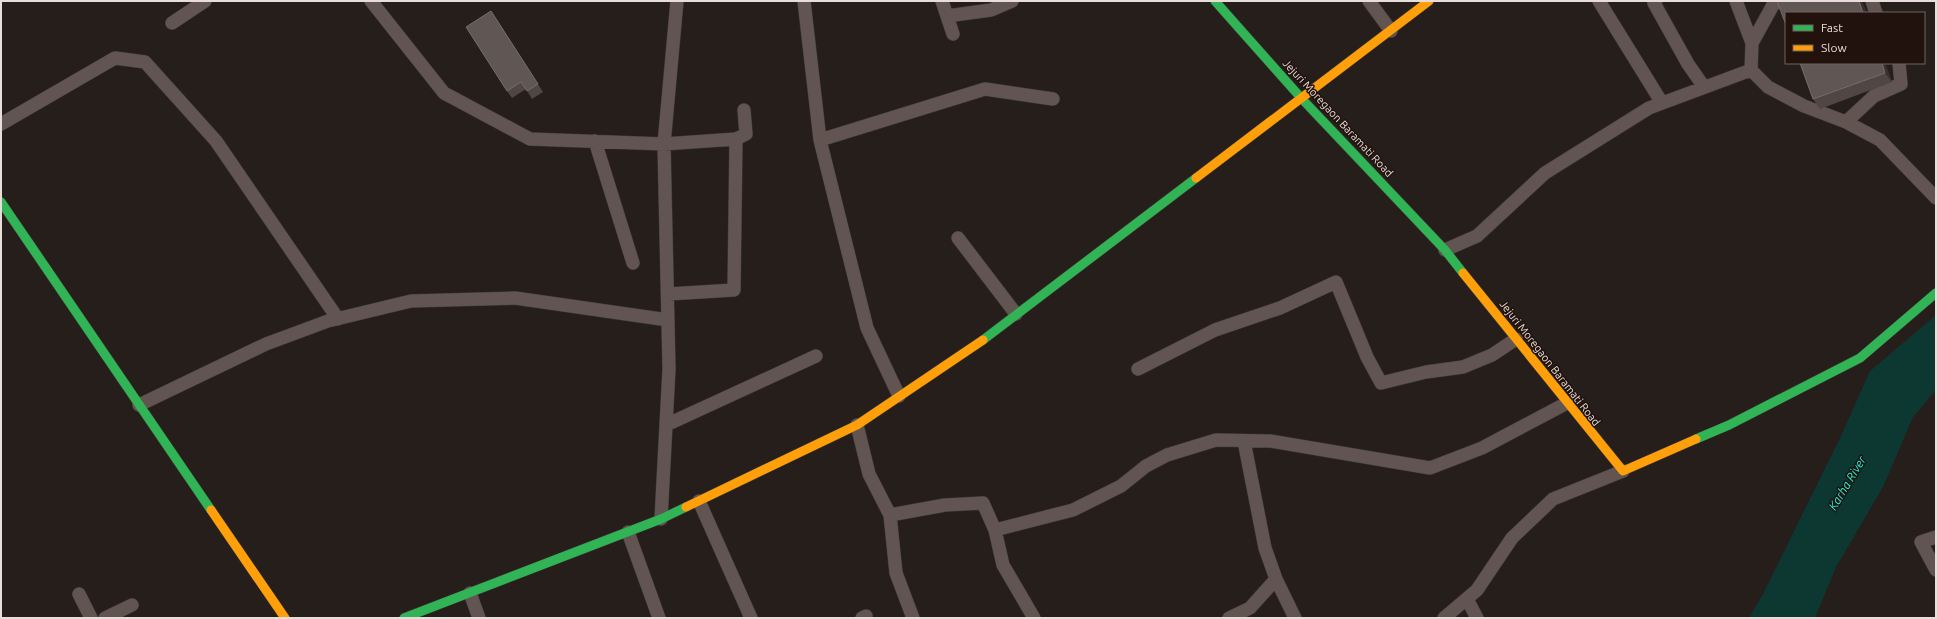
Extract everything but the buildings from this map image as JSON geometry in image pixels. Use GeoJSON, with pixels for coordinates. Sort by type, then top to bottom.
{"type":"FeatureCollection","features":[{"type":"Feature","properties":{"kind":"street"},"geometry":{"type":"LineString","coordinates":[[172,23],[205,1]]}},
{"type":"Feature","properties":{"kind":"street"},"geometry":{"type":"LineString","coordinates":[[371,1],[444,93],[530,139],[664,144],[736,139],[746,134],[744,110]]}},
{"type":"Feature","properties":{"kind":"street"},"geometry":{"type":"LineString","coordinates":[[661,519],[669,369],[664,144],[677,1]]}},
{"type":"Feature","properties":{"kind":"street"},"geometry":{"type":"LineString","coordinates":[[804,1],[820,140],[867,328],[899,396]]}},
{"type":"Feature","properties":{"kind":"street"},"geometry":{"type":"LineString","coordinates":[[942,1],[953,34]]}},
{"type":"Feature","properties":{"kind":"street"},"geometry":{"type":"LineString","coordinates":[[947,16],[991,10],[1012,1]]}},
{"type":"Feature","properties":{"kind":"street","name":"Jejuri Moregaon Baramati Road"},"geometry":{"type":"LineString","coordinates":[[1215,1],[1302,99],[1446,250],[1567,403],[1623,471]]}},
{"type":"Feature","properties":{"kind":"street"},"geometry":{"type":"LineString","coordinates":[[1369,1],[1391,31]]}},
{"type":"Feature","properties":{"kind":"street"},"geometry":{"type":"LineString","coordinates":[[404,618],[661,519],[857,425],[982,341],[1429,1]]}},
{"type":"Feature","properties":{"kind":"street"},"geometry":{"type":"LineString","coordinates":[[1599,1],[1662,103]]}},
{"type":"Feature","properties":{"kind":"street"},"geometry":{"type":"LineString","coordinates":[[1656,1],[1654,3],[1684,58],[1704,87]]}},
{"type":"Feature","properties":{"kind":"street"},"geometry":{"type":"LineString","coordinates":[[1736,1],[1752,43]]}},
{"type":"Feature","properties":{"kind":"street"},"geometry":{"type":"LineString","coordinates":[[1750,70],[1752,43],[1773,5],[1780,1]]}},
{"type":"Feature","properties":{"kind":"street"},"geometry":{"type":"LineString","coordinates":[[1872,1],[1876,12]]}},
{"type":"Feature","properties":{"kind":"street"},"geometry":{"type":"LineString","coordinates":[[1,124],[115,58],[145,62],[216,141],[338,319]]}},
{"type":"Feature","properties":{"kind":"street"},"geometry":{"type":"LineString","coordinates":[[1846,122],[1874,96],[1901,84],[1899,64]]}},
{"type":"Feature","properties":{"kind":"street"},"geometry":{"type":"LineString","coordinates":[[1446,250],[1477,236],[1545,173],[1649,108],[1750,70]]}},
{"type":"Feature","properties":{"kind":"street"},"geometry":{"type":"LineString","coordinates":[[1750,70],[1768,87],[1804,106],[1846,122],[1880,140],[1936,198]]}},
{"type":"Feature","properties":{"kind":"street"},"geometry":{"type":"LineString","coordinates":[[820,140],[985,89],[1053,99]]}},
{"type":"Feature","properties":{"kind":"street"},"geometry":{"type":"LineString","coordinates":[[668,294],[734,290],[736,139]]}},
{"type":"Feature","properties":{"kind":"street"},"geometry":{"type":"LineString","coordinates":[[595,141],[633,263]]}},
{"type":"Feature","properties":{"kind":"street"},"geometry":{"type":"LineString","coordinates":[[1,202],[285,618]]}},
{"type":"Feature","properties":{"kind":"street"},"geometry":{"type":"LineString","coordinates":[[958,238],[1016,314]]}},
{"type":"Feature","properties":{"kind":"street"},"geometry":{"type":"LineString","coordinates":[[1138,370],[1215,330],[1280,308],[1336,282],[1366,357],[1381,383],[1426,372],[1463,367],[1492,355],[1516,339]]}},
{"type":"Feature","properties":{"kind":"street"},"geometry":{"type":"LineString","coordinates":[[1444,618],[1478,590],[1512,538],[1553,499],[1623,471],[1729,425],[1860,358],[1936,293]]}},
{"type":"Feature","properties":{"kind":"street"},"geometry":{"type":"LineString","coordinates":[[139,405],[266,344],[338,319],[411,301],[515,298],[668,320]]}},
{"type":"Feature","properties":{"kind":"street"},"geometry":{"type":"LineString","coordinates":[[666,425],[816,356]]}},
{"type":"Feature","properties":{"kind":"street"},"geometry":{"type":"LineString","coordinates":[[995,530],[1073,510],[1121,486],[1146,466],[1167,455],[1216,440],[1270,441],[1430,468],[1482,448],[1567,403]]}},
{"type":"Feature","properties":{"kind":"street"},"geometry":{"type":"LineString","coordinates":[[857,425],[869,474],[890,515],[896,573],[913,618]]}},
{"type":"Feature","properties":{"kind":"street"},"geometry":{"type":"LineString","coordinates":[[1244,441],[1265,548],[1276,579],[1295,618]]}},
{"type":"Feature","properties":{"kind":"street"},"geometry":{"type":"LineString","coordinates":[[699,501],[751,618]]}},
{"type":"Feature","properties":{"kind":"street"},"geometry":{"type":"LineString","coordinates":[[890,515],[945,505],[983,502],[995,530],[1003,565],[1034,618]]}},
{"type":"Feature","properties":{"kind":"street"},"geometry":{"type":"LineString","coordinates":[[628,532],[659,618]]}},
{"type":"Feature","properties":{"kind":"street"},"geometry":{"type":"LineString","coordinates":[[1936,537],[1921,542],[1936,570]]}},
{"type":"Feature","properties":{"kind":"street"},"geometry":{"type":"LineString","coordinates":[[1229,618],[1250,608],[1276,579]]}},
{"type":"Feature","properties":{"kind":"street"},"geometry":{"type":"LineString","coordinates":[[470,593],[479,618]]}},
{"type":"Feature","properties":{"kind":"street"},"geometry":{"type":"LineString","coordinates":[[79,594],[91,618]]}},
{"type":"Feature","properties":{"kind":"street"},"geometry":{"type":"LineString","coordinates":[[1467,598],[1477,618]]}},
{"type":"Feature","properties":{"kind":"street"},"geometry":{"type":"LineString","coordinates":[[105,618],[132,605]]}},
{"type":"Feature","properties":{"kind":"water","name":"Karha River"},"geometry":{"type":"Polygon","coordinates":[[[1936,315],[1936,390],[1913,417],[1883,487],[1836,567],[1815,618],[1749,618],[1763,594],[1840,438],[1870,371],[1936,315]]]}},
{"type":"Feature","properties":{"kind":"traffic: fast"},"geometry":{"type":"LineString","coordinates":[[1215,1],[1302,99],[1445,250],[1463,273]]}},
{"type":"Feature","properties":{"kind":"traffic: fast"},"geometry":{"type":"LineString","coordinates":[[983,340],[1196,178]]}},
{"type":"Feature","properties":{"kind":"traffic: fast"},"geometry":{"type":"LineString","coordinates":[[1,202],[211,510]]}},
{"type":"Feature","properties":{"kind":"traffic: fast"},"geometry":{"type":"LineString","coordinates":[[1696,439],[1729,425],[1860,358],[1936,293]]}},
{"type":"Feature","properties":{"kind":"traffic: fast"},"geometry":{"type":"LineString","coordinates":[[404,618],[661,519],[686,507]]}},
{"type":"Feature","properties":{"kind":"traffic: slow"},"geometry":{"type":"LineString","coordinates":[[1196,178],[1429,1]]}},
{"type":"Feature","properties":{"kind":"traffic: slow"},"geometry":{"type":"LineString","coordinates":[[1463,273],[1623,471],[1696,439]]}},
{"type":"Feature","properties":{"kind":"traffic: slow"},"geometry":{"type":"LineString","coordinates":[[686,507],[857,425],[983,340]]}},
{"type":"Feature","properties":{"kind":"traffic: slow"},"geometry":{"type":"LineString","coordinates":[[211,510],[285,618]]}}]}
